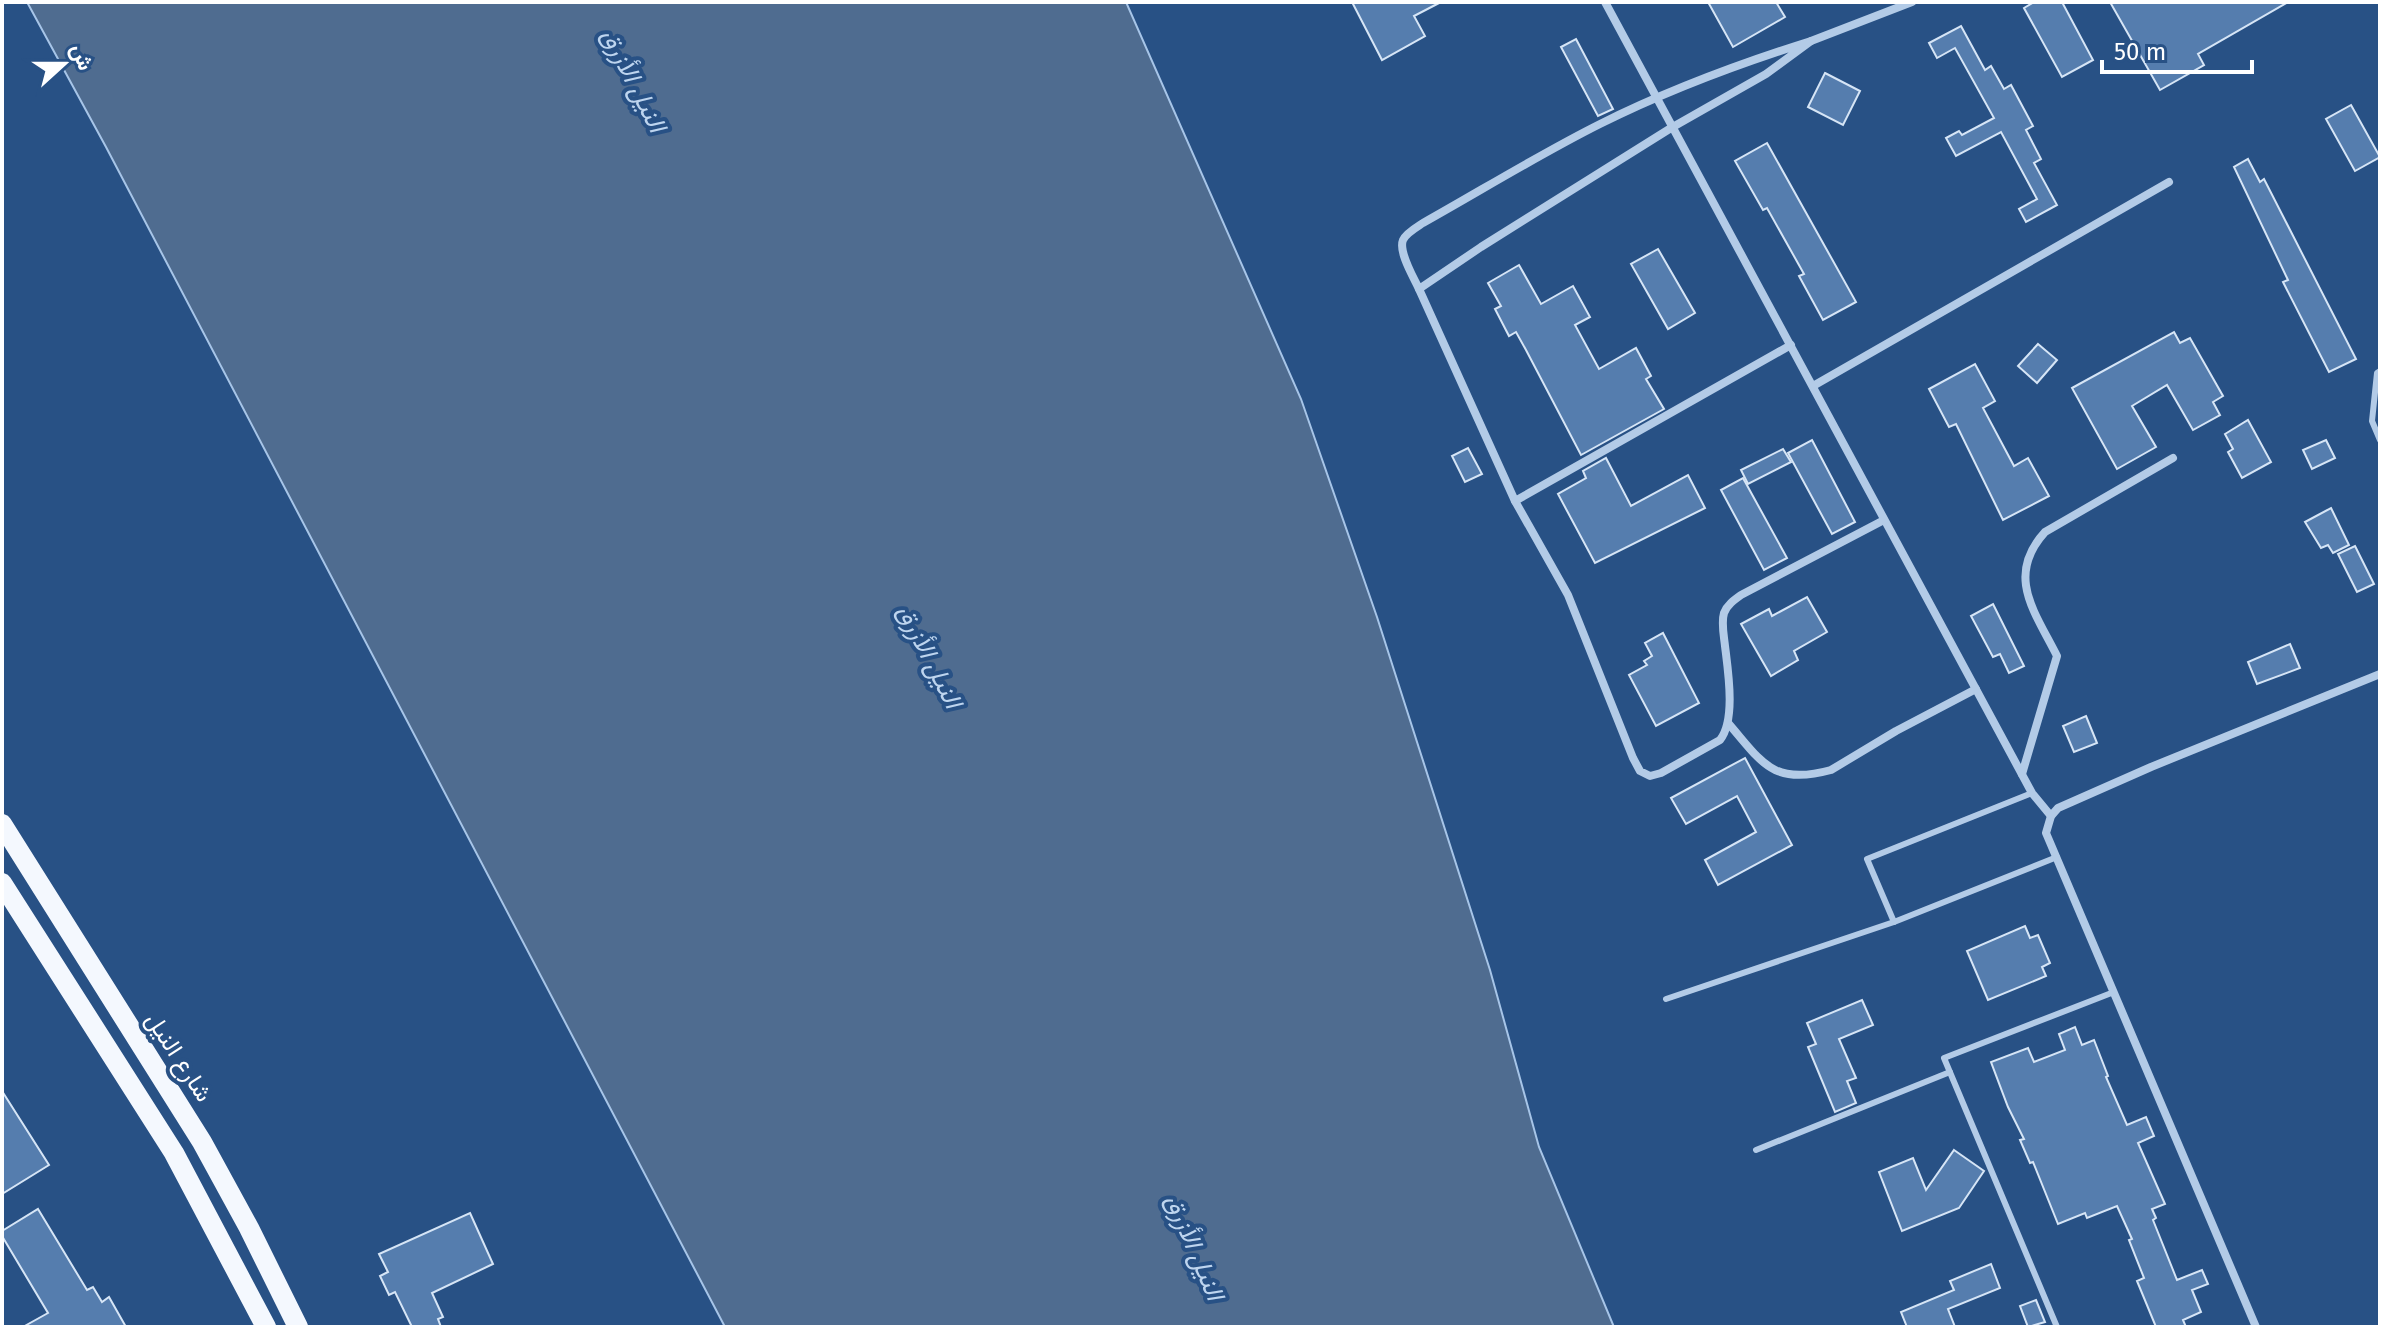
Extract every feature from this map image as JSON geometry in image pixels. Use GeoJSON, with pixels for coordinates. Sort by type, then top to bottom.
{"type":"FeatureCollection","features":[{"type":"Feature","properties":{"kind":"main road","name":"شارع النيل"},"geometry":{"type":"LineString","coordinates":[[2,824],[202,1142],[298,1327]]}},
{"type":"Feature","properties":{"kind":"main road"},"geometry":{"type":"LineString","coordinates":[[3,886],[174,1153],[266,1327]]}},
{"type":"Feature","properties":{"kind":"street"},"geometry":{"type":"LineString","coordinates":[[1605,2],[2022,775],[2051,816]]}},
{"type":"Feature","properties":{"kind":"street"},"geometry":{"type":"LineString","coordinates":[[1884,520],[1741,595],[1730,604],[1724,612],[1723,621],[1728,723],[1720,740],[1661,773],[1650,776],[1640,771],[1568,595],[1515,501],[1402,249],[1404,237],[1423,223],[1599,124],[1759,57],[1811,41],[1912,2]]}},
{"type":"Feature","properties":{"kind":"street"},"geometry":{"type":"LineString","coordinates":[[1419,289],[1671,128],[1766,74],[1811,41]]}},
{"type":"Feature","properties":{"kind":"street"},"geometry":{"type":"LineString","coordinates":[[1813,386],[2169,182]]}},
{"type":"Feature","properties":{"kind":"street"},"geometry":{"type":"LineString","coordinates":[[1515,501],[1791,345]]}},
{"type":"Feature","properties":{"kind":"street"},"geometry":{"type":"LineString","coordinates":[[2022,775],[2057,656],[2028,598],[2027,565],[2032,547],[2045,532],[2173,458]]}},
{"type":"Feature","properties":{"kind":"street"},"geometry":{"type":"LineString","coordinates":[[2256,1327],[2046,833],[2051,816],[2058,808],[2380,674]]}},
{"type":"Feature","properties":{"kind":"street"},"geometry":{"type":"LineString","coordinates":[[1728,723],[1764,765],[1774,772],[1821,773],[1976,689]]}},
{"type":"Feature","properties":{"kind":"lane"},"geometry":{"type":"LineString","coordinates":[[2380,371],[2377,373],[2372,421],[2380,440]]}},
{"type":"Feature","properties":{"kind":"lane"},"geometry":{"type":"LineString","coordinates":[[1894,922],[1867,859],[2032,793]]}},
{"type":"Feature","properties":{"kind":"lane"},"geometry":{"type":"LineString","coordinates":[[1666,999],[1894,922],[2057,857]]}},
{"type":"Feature","properties":{"kind":"lane"},"geometry":{"type":"LineString","coordinates":[[2057,1327],[1944,1058],[2114,992]]}},
{"type":"Feature","properties":{"kind":"lane"},"geometry":{"type":"LineString","coordinates":[[1756,1150],[1950,1072]]}},
{"type":"Feature","properties":{"kind":"water","name":"النيل الأزرق"},"geometry":{"type":"Polygon","coordinates":[[[27,2],[1126,2],[1301,399],[1377,617],[1490,970],[1539,1147],[1614,1327],[725,1327],[27,2]]]}},
{"type":"Feature","properties":{"kind":"building"},"geometry":{"type":"Polygon","coordinates":[[[1352,2],[1441,2],[1414,16],[1425,36],[1382,60],[1352,2]]]}},
{"type":"Feature","properties":{"kind":"building"},"geometry":{"type":"Polygon","coordinates":[[[1708,2],[1776,2],[1785,17],[1733,47],[1708,2]]]}},
{"type":"Feature","properties":{"kind":"building"},"geometry":{"type":"Polygon","coordinates":[[[2034,2],[2062,2],[2093,60],[2062,77],[2024,8],[2034,2]]]}},
{"type":"Feature","properties":{"kind":"building"},"geometry":{"type":"Polygon","coordinates":[[[2110,2],[2288,2],[2198,54],[2204,65],[2160,90],[2110,2]]]}},
{"type":"Feature","properties":{"kind":"building"},"geometry":{"type":"Polygon","coordinates":[[[1961,26],[1985,70],[1991,66],[2004,89],[2011,85],[2033,126],[2026,130],[2041,159],[2034,163],[2057,205],[2026,222],[2019,209],[2037,199],[2001,132],[1956,156],[1946,138],[1959,131],[1962,135],[1994,118],[1955,48],[1937,58],[1929,43],[1961,26]]]}},
{"type":"Feature","properties":{"kind":"building"},"geometry":{"type":"Polygon","coordinates":[[[1576,39],[1613,109],[1598,116],[1561,47],[1576,39]]]}},
{"type":"Feature","properties":{"kind":"building"},"geometry":{"type":"Polygon","coordinates":[[[1825,73],[1860,91],[1843,125],[1808,107],[1825,73]]]}},
{"type":"Feature","properties":{"kind":"building"},"geometry":{"type":"Polygon","coordinates":[[[2351,105],[2380,157],[2355,171],[2326,119],[2351,105]]]}},
{"type":"Feature","properties":{"kind":"building"},"geometry":{"type":"Polygon","coordinates":[[[1767,143],[1856,302],[1823,320],[1799,276],[1804,274],[1767,208],[1763,210],[1735,161],[1767,143]]]}},
{"type":"Feature","properties":{"kind":"building"},"geometry":{"type":"Polygon","coordinates":[[[2248,159],[2260,182],[2264,179],[2356,359],[2329,372],[2283,282],[2288,280],[2234,167],[2248,159]]]}},
{"type":"Feature","properties":{"kind":"building"},"geometry":{"type":"Polygon","coordinates":[[[1658,249],[1695,313],[1668,329],[1631,264],[1658,249]]]}},
{"type":"Feature","properties":{"kind":"building"},"geometry":{"type":"Polygon","coordinates":[[[1519,265],[1541,304],[1573,286],[1590,317],[1575,325],[1599,369],[1636,348],[1651,376],[1646,379],[1664,409],[1581,455],[1516,332],[1509,336],[1495,309],[1501,306],[1488,283],[1519,265]]]}},
{"type":"Feature","properties":{"kind":"building"},"geometry":{"type":"Polygon","coordinates":[[[2174,332],[2180,343],[2190,338],[2223,396],[2213,402],[2220,415],[2193,430],[2167,385],[2132,406],[2156,447],[2117,469],[2072,388],[2174,332]]]}},
{"type":"Feature","properties":{"kind":"building"},"geometry":{"type":"Polygon","coordinates":[[[2038,344],[2057,360],[2037,383],[2018,366],[2038,344]]]}},
{"type":"Feature","properties":{"kind":"building"},"geometry":{"type":"Polygon","coordinates":[[[1975,364],[1995,401],[1983,408],[2014,466],[2028,458],[2049,496],[2003,520],[1956,424],[1949,427],[1929,389],[1975,364]]]}},
{"type":"Feature","properties":{"kind":"building"},"geometry":{"type":"Polygon","coordinates":[[[2248,420],[2271,462],[2242,478],[2228,452],[2233,449],[2225,434],[2248,420]]]}},
{"type":"Feature","properties":{"kind":"building"},"geometry":{"type":"Polygon","coordinates":[[[1812,440],[1855,522],[1832,534],[1788,453],[1812,440]]]}},
{"type":"Feature","properties":{"kind":"building"},"geometry":{"type":"Polygon","coordinates":[[[2326,440],[2335,458],[2312,469],[2303,450],[2326,440]]]}},
{"type":"Feature","properties":{"kind":"building"},"geometry":{"type":"Polygon","coordinates":[[[1468,448],[1482,474],[1465,482],[1452,456],[1468,448]]]}},
{"type":"Feature","properties":{"kind":"building"},"geometry":{"type":"Polygon","coordinates":[[[1783,449],[1791,462],[1748,484],[1741,470],[1783,449]]]}},
{"type":"Feature","properties":{"kind":"building"},"geometry":{"type":"Polygon","coordinates":[[[1606,458],[1631,506],[1688,475],[1705,508],[1595,563],[1558,494],[1586,478],[1583,471],[1606,458]]]}},
{"type":"Feature","properties":{"kind":"building"},"geometry":{"type":"Polygon","coordinates":[[[1743,478],[1787,558],[1764,570],[1721,490],[1743,478]]]}},
{"type":"Feature","properties":{"kind":"building"},"geometry":{"type":"Polygon","coordinates":[[[2331,508],[2349,545],[2333,553],[2328,545],[2321,548],[2305,522],[2331,508]]]}},
{"type":"Feature","properties":{"kind":"building"},"geometry":{"type":"Polygon","coordinates":[[[2355,546],[2374,584],[2357,592],[2338,554],[2355,546]]]}},
{"type":"Feature","properties":{"kind":"building"},"geometry":{"type":"Polygon","coordinates":[[[1807,597],[1827,632],[1794,651],[1798,660],[1771,676],[1741,624],[1769,609],[1772,616],[1807,597]]]}},
{"type":"Feature","properties":{"kind":"building"},"geometry":{"type":"Polygon","coordinates":[[[1993,604],[2024,666],[2009,673],[2000,654],[1993,657],[1971,616],[1993,604]]]}},
{"type":"Feature","properties":{"kind":"building"},"geometry":{"type":"Polygon","coordinates":[[[1663,633],[1699,703],[1656,726],[1629,675],[1647,665],[1644,661],[1652,656],[1645,643],[1663,633]]]}},
{"type":"Feature","properties":{"kind":"building"},"geometry":{"type":"Polygon","coordinates":[[[2290,644],[2300,668],[2257,684],[2248,662],[2290,644]]]}},
{"type":"Feature","properties":{"kind":"building"},"geometry":{"type":"Polygon","coordinates":[[[2086,716],[2097,743],[2074,752],[2063,726],[2086,716]]]}},
{"type":"Feature","properties":{"kind":"building"},"geometry":{"type":"Polygon","coordinates":[[[1745,758],[1792,845],[1718,885],[1705,860],[1756,832],[1737,796],[1686,824],[1671,798],[1745,758]]]}},
{"type":"Feature","properties":{"kind":"building"},"geometry":{"type":"Polygon","coordinates":[[[2025,926],[2030,938],[2038,935],[2050,963],[2042,967],[2046,976],[1988,1000],[1967,951],[2025,926]]]}},
{"type":"Feature","properties":{"kind":"building"},"geometry":{"type":"Polygon","coordinates":[[[1862,1000],[1873,1025],[1839,1039],[1856,1078],[1847,1081],[1856,1103],[1835,1112],[1808,1047],[1816,1044],[1807,1023],[1862,1000]]]}},
{"type":"Feature","properties":{"kind":"building"},"geometry":{"type":"Polygon","coordinates":[[[2075,1027],[2082,1045],[2094,1040],[2127,1125],[2146,1117],[2154,1136],[2138,1143],[2165,1204],[2152,1209],[2156,1218],[2153,1220],[2177,1280],[2202,1270],[2208,1284],[2192,1290],[2201,1312],[2183,1320],[2186,1327],[2156,1327],[2137,1281],[2144,1278],[2129,1240],[2132,1239],[2117,1206],[2087,1218],[2085,1213],[2058,1224],[2033,1162],[2030,1163],[2020,1140],[2024,1139],[1991,1062],[2028,1048],[2034,1062],[2065,1050],[2059,1034],[2075,1027]]]}},
{"type":"Feature","properties":{"kind":"building"},"geometry":{"type":"Polygon","coordinates":[[[2,1091],[49,1165],[2,1194],[2,1091]]]}},
{"type":"Feature","properties":{"kind":"building"},"geometry":{"type":"Polygon","coordinates":[[[1954,1150],[1984,1171],[1959,1208],[1902,1231],[1879,1172],[1913,1158],[1926,1190],[1954,1150]]]}},
{"type":"Feature","properties":{"kind":"building"},"geometry":{"type":"Polygon","coordinates":[[[38,1209],[87,1290],[93,1287],[102,1302],[109,1297],[126,1327],[23,1327],[48,1313],[2,1236],[2,1231],[38,1209]]]}},
{"type":"Feature","properties":{"kind":"building"},"geometry":{"type":"Polygon","coordinates":[[[470,1213],[493,1264],[432,1293],[443,1317],[438,1319],[441,1327],[412,1327],[395,1292],[389,1295],[380,1276],[388,1272],[379,1254],[470,1213]]]}},
{"type":"Feature","properties":{"kind":"building"},"geometry":{"type":"Polygon","coordinates":[[[1991,1264],[2000,1288],[1948,1309],[1955,1327],[1907,1327],[1901,1312],[1954,1290],[1950,1281],[1991,1264]]]}},
{"type":"Feature","properties":{"kind":"building"},"geometry":{"type":"Polygon","coordinates":[[[2036,1300],[2045,1322],[2028,1327],[2020,1306],[2036,1300]]]}}]}
